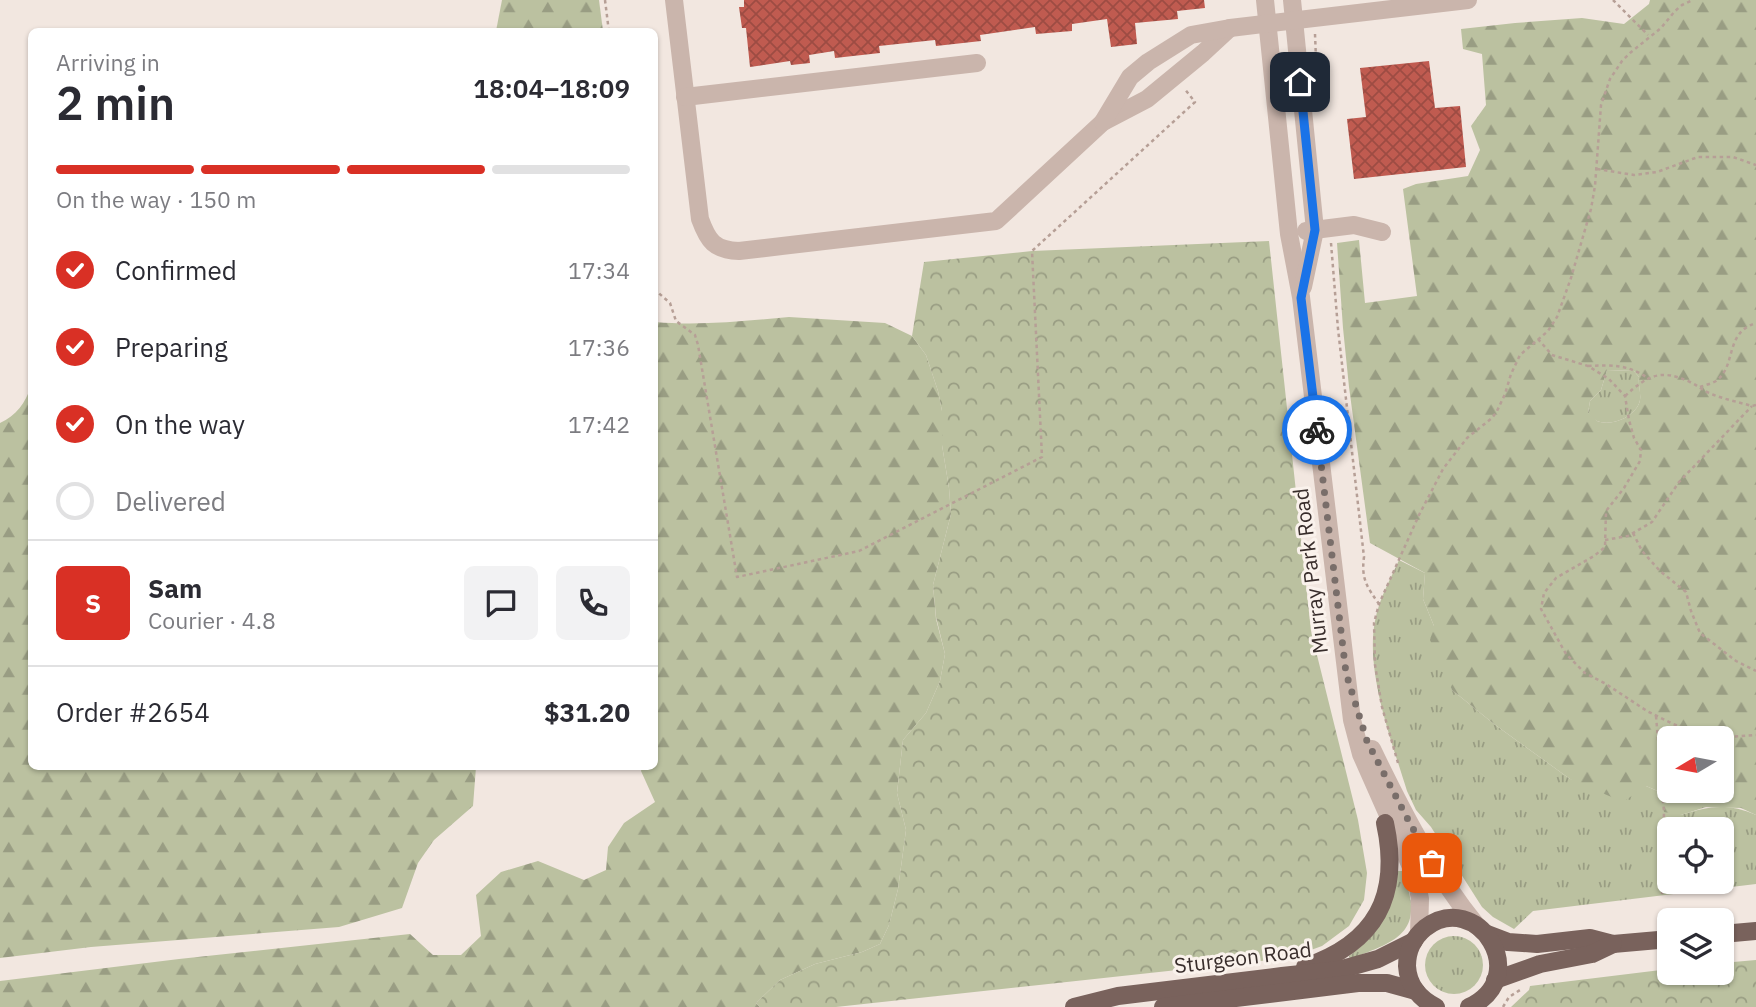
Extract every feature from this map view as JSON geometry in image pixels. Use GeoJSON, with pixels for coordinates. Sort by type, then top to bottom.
{"type":"FeatureCollection","features":[{"type":"Feature","properties":{"kind":"main road"},"geometry":{"type":"LineString","coordinates":[[1282,975],[1320,962],[1352,943],[1368,929],[1377,916],[1385,895],[1389,866],[1390,852],[1385,823]]}},
{"type":"Feature","properties":{"kind":"main road","name":"Sturgeon Road"},"geometry":{"type":"LineString","coordinates":[[1074,1007],[1118,996],[1339,970],[1378,959],[1416,937],[1432,924],[1447,919],[1463,920],[1482,930]]}},
{"type":"Feature","properties":{"kind":"main road"},"geometry":{"type":"LineString","coordinates":[[1482,930],[1508,942],[1518,943],[1537,944],[1590,938],[1613,944],[1657,940]]}},
{"type":"Feature","properties":{"kind":"main road"},"geometry":{"type":"LineString","coordinates":[[1482,930],[1492,941],[1498,956],[1498,972],[1489,994]]}},
{"type":"Feature","properties":{"kind":"main road"},"geometry":{"type":"LineString","coordinates":[[1734,933],[1756,931]]}},
{"type":"Feature","properties":{"kind":"main road"},"geometry":{"type":"LineString","coordinates":[[1416,937],[1410,949],[1408,975],[1428,1002]]}},
{"type":"Feature","properties":{"kind":"main road"},"geometry":{"type":"LineString","coordinates":[[1469,1007],[1541,964],[1592,954],[1613,944]]}},
{"type":"Feature","properties":{"kind":"main road","name":"Sturgeon Road"},"geometry":{"type":"LineString","coordinates":[[1163,1007],[1358,983],[1387,983],[1428,1002]]}},
{"type":"Feature","properties":{"kind":"street"},"geometry":{"type":"LineString","coordinates":[[674,0],[700,219],[710,240],[727,251],[996,220],[1103,122],[1147,99],[1230,28]]}},
{"type":"Feature","properties":{"kind":"street","name":"Murray Park Road"},"geometry":{"type":"LineString","coordinates":[[1265,0],[1289,234],[1301,298],[1356,738],[1416,878],[1420,899],[1416,937]]}},
{"type":"Feature","properties":{"kind":"street","name":"Murray Park Road"},"geometry":{"type":"LineString","coordinates":[[1292,0],[1323,229],[1301,298]]}},
{"type":"Feature","properties":{"kind":"street"},"geometry":{"type":"LineString","coordinates":[[1103,122],[1130,77],[1148,62],[1191,35],[1314,18],[1380,5],[1468,0]]}},
{"type":"Feature","properties":{"kind":"street"},"geometry":{"type":"LineString","coordinates":[[685,97],[977,63]]}},
{"type":"Feature","properties":{"kind":"street"},"geometry":{"type":"LineString","coordinates":[[1289,234],[1354,225],[1382,232]]}},
{"type":"Feature","properties":{"kind":"street","name":"Murray Park Road"},"geometry":{"type":"LineString","coordinates":[[1346,673],[1361,725],[1415,834],[1442,879],[1482,930]]}},
{"type":"Feature","properties":{"kind":"street"},"geometry":{"type":"LineString","coordinates":[[1378,792],[1385,823]]}},
{"type":"Feature","properties":{"kind":"path"},"geometry":{"type":"LineString","coordinates":[[605,0],[608,28]]}},
{"type":"Feature","properties":{"kind":"path"},"geometry":{"type":"LineString","coordinates":[[1613,0],[1649,36]]}},
{"type":"Feature","properties":{"kind":"path"},"geometry":{"type":"LineString","coordinates":[[1399,766],[1382,707],[1375,665],[1374,623],[1379,604],[1443,469],[1467,438],[1492,418],[1520,355],[1548,331],[1557,317],[1591,209],[1597,169],[1601,105],[1610,79],[1622,61],[1661,28],[1682,5],[1693,0]]}},
{"type":"Feature","properties":{"kind":"path"},"geometry":{"type":"LineString","coordinates":[[1314,18],[1315,62]]}},
{"type":"Feature","properties":{"kind":"path"},"geometry":{"type":"LineString","coordinates":[[658,292],[670,303],[676,321],[695,335],[698,345],[737,577],[859,551],[1042,457],[1032,251],[1195,102],[1182,84]]}},
{"type":"Feature","properties":{"kind":"path"},"geometry":{"type":"LineString","coordinates":[[1597,169],[1634,175],[1657,172],[1698,157],[1733,157],[1756,165]]}},
{"type":"Feature","properties":{"kind":"path"},"geometry":{"type":"LineString","coordinates":[[1323,229],[1331,247],[1364,557],[1363,577],[1379,604]]}},
{"type":"Feature","properties":{"kind":"path"},"geometry":{"type":"LineString","coordinates":[[1698,387],[1714,382],[1720,376],[1740,332],[1756,323]]}},
{"type":"Feature","properties":{"kind":"path"},"geometry":{"type":"LineString","coordinates":[[1538,339],[1552,355],[1588,366],[1609,379],[1625,396],[1632,429],[1641,450],[1640,461],[1606,511],[1605,547],[1556,578],[1544,593],[1541,609],[1566,654],[1585,673],[1656,716],[1700,734],[1756,736]]}},
{"type":"Feature","properties":{"kind":"path"},"geometry":{"type":"LineString","coordinates":[[1588,366],[1612,365],[1634,369],[1648,378]]}},
{"type":"Feature","properties":{"kind":"path"},"geometry":{"type":"LineString","coordinates":[[1605,540],[1628,536],[1652,522],[1679,482],[1754,406],[1717,396],[1674,376],[1657,375],[1642,380],[1625,396]]}},
{"type":"Feature","properties":{"kind":"path"},"geometry":{"type":"LineString","coordinates":[[1633,533],[1642,551],[1660,571],[1686,592],[1700,633],[1736,661],[1756,671]]}},
{"type":"Feature","properties":{"kind":"path"},"geometry":{"type":"LineString","coordinates":[[1656,716],[1664,812],[1662,896]]}},
{"type":"Feature","properties":{"kind":"path"},"geometry":{"type":"LineString","coordinates":[[1503,1007],[1509,997],[1522,987]]}},
{"type":"Feature","properties":{"kind":"green space"},"geometry":{"type":"Polygon","coordinates":[[[502,0],[599,0],[603,28],[497,28],[502,0]]]}},
{"type":"Feature","properties":{"kind":"green space"},"geometry":{"type":"Polygon","coordinates":[[[1650,0],[1756,0],[1756,815],[1741,808],[1706,807],[1681,815],[1664,812],[1662,803],[1734,803],[1734,726],[1657,726],[1657,791],[1646,786],[1623,802],[1570,779],[1452,690],[1430,640],[1434,626],[1423,599],[1425,573],[1370,543],[1349,387],[1337,243],[1359,240],[1365,303],[1417,296],[1403,189],[1416,184],[1468,176],[1480,150],[1471,126],[1486,105],[1482,54],[1463,49],[1461,29],[1582,18],[1624,24],[1649,4],[1650,0]],[[1607,370],[1601,390],[1590,401],[1588,413],[1597,421],[1610,422],[1623,419],[1634,411],[1640,397],[1639,377],[1634,371],[1607,370]]]}},
{"type":"Feature","properties":{"kind":"green space"},"geometry":{"type":"Polygon","coordinates":[[[1269,241],[1311,631],[1358,820],[1367,873],[1364,900],[1349,926],[1322,946],[1289,958],[836,1007],[760,1007],[756,1003],[780,980],[815,964],[862,952],[880,944],[889,925],[898,889],[906,830],[897,793],[903,740],[926,713],[940,681],[945,654],[936,617],[933,585],[951,514],[938,391],[926,355],[912,336],[924,262],[1032,251],[1269,241]]]}},
{"type":"Feature","properties":{"kind":"green space"},"geometry":{"type":"Polygon","coordinates":[[[789,317],[885,323],[912,336],[926,355],[938,391],[951,514],[933,585],[936,619],[945,654],[940,681],[926,713],[903,740],[897,793],[906,830],[898,889],[889,925],[880,944],[862,952],[815,964],[780,980],[756,1003],[760,1007],[0,1007],[0,981],[179,959],[410,934],[433,955],[461,955],[481,936],[476,895],[501,872],[538,861],[584,880],[606,870],[608,847],[624,823],[655,802],[641,771],[658,770],[658,322],[789,317]]]}},
{"type":"Feature","properties":{"kind":"green space"},"geometry":{"type":"Polygon","coordinates":[[[1607,370],[1634,371],[1639,377],[1640,400],[1634,411],[1623,419],[1603,422],[1588,413],[1590,401],[1601,390],[1607,370]]]}},
{"type":"Feature","properties":{"kind":"green space"},"geometry":{"type":"Polygon","coordinates":[[[28,393],[28,770],[476,770],[473,806],[434,840],[418,863],[402,908],[339,927],[91,947],[0,958],[0,423],[11,417],[28,393]]]}},
{"type":"Feature","properties":{"kind":"green space"},"geometry":{"type":"Polygon","coordinates":[[[1399,560],[1425,573],[1423,599],[1434,626],[1452,690],[1570,779],[1646,786],[1657,791],[1657,803],[1670,803],[1681,815],[1727,807],[1756,815],[1756,884],[1734,887],[1734,817],[1657,817],[1657,894],[1673,894],[1533,911],[1514,929],[1493,917],[1482,907],[1431,827],[1416,810],[1407,791],[1382,707],[1374,662],[1375,621],[1399,560]]]}},
{"type":"Feature","properties":{"kind":"green space"},"geometry":{"type":"Polygon","coordinates":[[[1398,871],[1402,871],[1409,891],[1410,920],[1395,939],[1350,959],[1349,956],[1370,938],[1383,919],[1392,898],[1398,871]]]}},
{"type":"Feature","properties":{"kind":"green space"},"geometry":{"type":"Polygon","coordinates":[[[1454,936],[1470,941],[1478,949],[1483,965],[1478,981],[1470,989],[1454,994],[1438,989],[1430,981],[1425,965],[1430,949],[1438,941],[1454,936]]]}},
{"type":"Feature","properties":{"kind":"green space"},"geometry":{"type":"Polygon","coordinates":[[[1756,960],[1756,1007],[1511,1007],[1530,986],[1657,970],[1657,985],[1734,985],[1734,962],[1756,960]]]}},
{"type":"Feature","properties":{"kind":"building"},"geometry":{"type":"Polygon","coordinates":[[[744,0],[1204,0],[1205,8],[1177,11],[1178,19],[1135,23],[1137,44],[1111,47],[1107,19],[1072,24],[1072,31],[1036,34],[1035,27],[980,35],[981,41],[936,46],[935,40],[879,46],[880,53],[835,58],[834,51],[809,55],[810,63],[791,65],[790,61],[750,67],[746,28],[742,28],[739,7],[744,7],[744,0]]]}},
{"type":"Feature","properties":{"kind":"building"},"geometry":{"type":"Polygon","coordinates":[[[1429,61],[1435,108],[1460,106],[1466,167],[1354,179],[1347,119],[1366,117],[1360,68],[1429,61]]]}},
{"type":"Feature","properties":{"kind":"way so far"},"geometry":{"type":"LineString","coordinates":[[1317,430],[1346,673],[1367,741],[1432,863]]}},
{"type":"Feature","properties":{"kind":"route"},"geometry":{"type":"LineString","coordinates":[[1300,82],[1315,230],[1301,298],[1317,430]]}}]}
